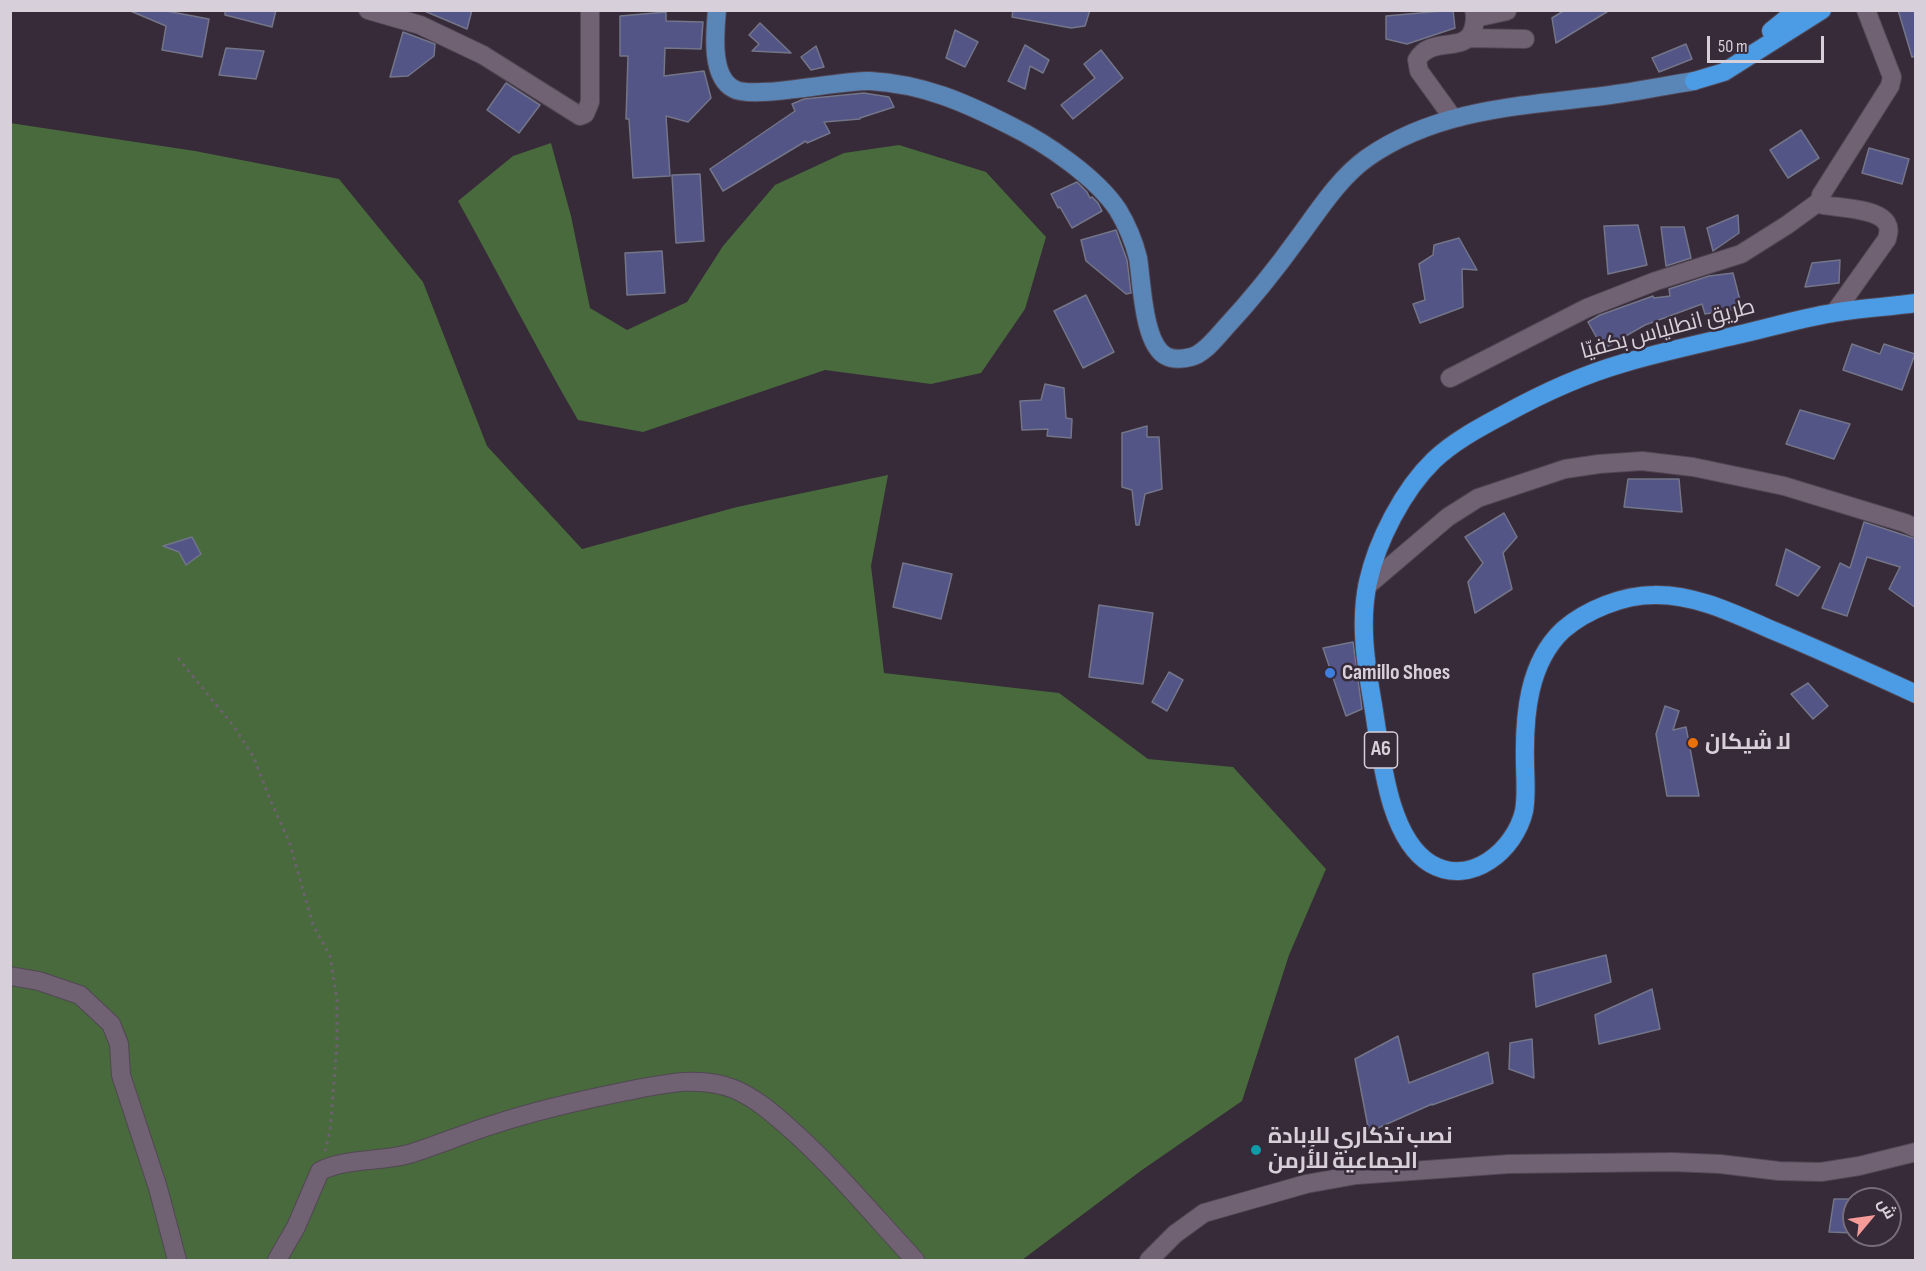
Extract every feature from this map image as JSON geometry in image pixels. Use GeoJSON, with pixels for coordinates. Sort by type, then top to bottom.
{"type":"FeatureCollection","features":[{"type":"Feature","properties":{"kind":"highway"},"geometry":{"type":"LineString","coordinates":[[1694,81],[1779,26],[1797,10]]}},
{"type":"Feature","properties":{"kind":"highway"},"geometry":{"type":"LineString","coordinates":[[1694,81],[1724,72],[1822,10]]}},
{"type":"Feature","properties":{"kind":"highway","name":"طريق انطلياس بكفيّا"},"geometry":{"type":"LineString","coordinates":[[1916,303],[1835,312],[1620,364],[1559,387],[1476,429],[1433,461],[1390,523],[1378,546],[1367,586],[1364,617],[1368,679],[1388,790],[1402,828],[1414,851],[1433,865],[1452,871],[1469,869],[1489,862],[1508,845],[1525,808],[1524,730],[1535,674],[1543,655],[1562,631],[1586,614],[1613,602],[1651,594],[1682,597],[1723,609],[1842,659],[1916,694]]}},
{"type":"Feature","properties":{"kind":"main road"},"geometry":{"type":"LineString","coordinates":[[717,10],[715,44],[717,63],[723,80],[734,90],[749,93],[854,81],[871,81],[919,88],[966,103],[1040,142],[1071,164],[1101,190],[1116,208],[1125,224],[1137,255],[1149,330],[1157,348],[1166,357],[1176,359],[1197,356],[1219,335],[1258,293],[1330,195],[1364,159],[1415,131],[1453,118],[1493,109],[1605,96],[1694,81]]}},
{"type":"Feature","properties":{"kind":"street"},"geometry":{"type":"LineString","coordinates":[[368,10],[420,25],[440,34],[483,56],[580,116],[589,109],[590,102],[590,10]]}},
{"type":"Feature","properties":{"kind":"street"},"geometry":{"type":"LineString","coordinates":[[1450,378],[1587,308],[1656,281],[1741,254],[1820,201],[1821,195],[1890,87],[1892,77],[1866,10]]}},
{"type":"Feature","properties":{"kind":"street"},"geometry":{"type":"LineString","coordinates":[[1453,118],[1419,71],[1417,60],[1424,51],[1433,46],[1460,43],[1468,38],[1472,32],[1475,14],[1507,11]]}},
{"type":"Feature","properties":{"kind":"street"},"geometry":{"type":"LineString","coordinates":[[1468,38],[1525,39]]}},
{"type":"Feature","properties":{"kind":"street"},"geometry":{"type":"LineString","coordinates":[[1820,201],[1823,205],[1875,213],[1887,224],[1889,230],[1887,239],[1835,312]]}},
{"type":"Feature","properties":{"kind":"street"},"geometry":{"type":"LineString","coordinates":[[1367,586],[1448,516],[1478,498],[1565,469],[1599,464],[1642,461],[1693,466],[1784,486],[1916,528]]}},
{"type":"Feature","properties":{"kind":"street"},"geometry":{"type":"LineString","coordinates":[[10,976],[39,981],[80,995],[111,1024],[119,1044],[122,1075],[158,1188],[177,1260]]}},
{"type":"Feature","properties":{"kind":"street"},"geometry":{"type":"LineString","coordinates":[[277,1260],[296,1227],[320,1171],[334,1164],[371,1161],[407,1154],[496,1123],[572,1102],[678,1083],[711,1082],[735,1090],[759,1102],[800,1137],[915,1260]]}},
{"type":"Feature","properties":{"kind":"street"},"geometry":{"type":"LineString","coordinates":[[1149,1260],[1175,1234],[1204,1213],[1306,1184],[1347,1176],[1388,1171],[1509,1164],[1672,1162],[1720,1164],[1779,1171],[1821,1172],[1859,1166],[1916,1152]]}},
{"type":"Feature","properties":{"kind":"path"},"geometry":{"type":"LineString","coordinates":[[178,658],[232,724],[253,756],[289,841],[313,925],[330,956],[337,1000],[337,1044],[330,1131],[320,1171]]}},
{"type":"Feature","properties":{"kind":"green space"},"geometry":{"type":"Polygon","coordinates":[[[10,123],[195,151],[339,179],[423,282],[487,446],[582,549],[737,507],[888,475],[871,566],[884,673],[1059,693],[1148,759],[1233,767],[1326,869],[1289,955],[1242,1101],[1142,1170],[1022,1260],[11,1260],[10,123]]]}},
{"type":"Feature","properties":{"kind":"green space"},"geometry":{"type":"Polygon","coordinates":[[[551,143],[571,216],[590,308],[627,330],[687,302],[723,246],[775,185],[844,153],[899,145],[986,172],[1046,237],[1025,309],[981,373],[931,384],[825,370],[643,432],[578,420],[458,201],[513,156],[551,143]]]}},
{"type":"Feature","properties":{"kind":"building"},"geometry":{"type":"Polygon","coordinates":[[[128,10],[161,10],[209,19],[202,57],[162,50],[166,26],[128,10]]]}},
{"type":"Feature","properties":{"kind":"building"},"geometry":{"type":"Polygon","coordinates":[[[225,10],[276,10],[272,27],[225,15],[225,10]]]}},
{"type":"Feature","properties":{"kind":"building"},"geometry":{"type":"Polygon","coordinates":[[[422,10],[472,10],[467,29],[422,10]]]}},
{"type":"Feature","properties":{"kind":"building"},"geometry":{"type":"Polygon","coordinates":[[[1013,10],[1090,10],[1085,26],[1071,28],[1012,17],[1013,10]]]}},
{"type":"Feature","properties":{"kind":"building"},"geometry":{"type":"Polygon","coordinates":[[[1453,10],[1455,28],[1407,44],[1386,39],[1386,16],[1453,10]]]}},
{"type":"Feature","properties":{"kind":"building"},"geometry":{"type":"Polygon","coordinates":[[[1565,10],[1610,10],[1556,43],[1552,18],[1565,10]]]}},
{"type":"Feature","properties":{"kind":"building"},"geometry":{"type":"Polygon","coordinates":[[[1898,10],[1916,10],[1916,56],[1912,57],[1898,10]]]}},
{"type":"Feature","properties":{"kind":"building"},"geometry":{"type":"Polygon","coordinates":[[[666,12],[666,21],[703,22],[701,49],[665,48],[664,76],[704,71],[711,98],[688,122],[666,116],[670,176],[633,178],[629,119],[626,119],[628,56],[620,56],[620,16],[666,12]]]}},
{"type":"Feature","properties":{"kind":"building"},"geometry":{"type":"Polygon","coordinates":[[[760,23],[791,53],[752,51],[759,44],[749,35],[760,23]]]}},
{"type":"Feature","properties":{"kind":"building"},"geometry":{"type":"Polygon","coordinates":[[[955,30],[978,42],[965,67],[946,58],[955,30]]]}},
{"type":"Feature","properties":{"kind":"building"},"geometry":{"type":"Polygon","coordinates":[[[403,32],[435,44],[434,56],[408,76],[390,77],[403,32]]]}},
{"type":"Feature","properties":{"kind":"building"},"geometry":{"type":"Polygon","coordinates":[[[1686,44],[1692,59],[1659,72],[1652,58],[1686,44]]]}},
{"type":"Feature","properties":{"kind":"building"},"geometry":{"type":"Polygon","coordinates":[[[1025,45],[1049,60],[1043,73],[1030,66],[1025,89],[1008,81],[1025,45]]]}},
{"type":"Feature","properties":{"kind":"building"},"geometry":{"type":"Polygon","coordinates":[[[816,46],[824,67],[811,70],[801,57],[816,46]]]}},
{"type":"Feature","properties":{"kind":"building"},"geometry":{"type":"Polygon","coordinates":[[[226,48],[264,51],[256,79],[219,75],[226,48]]]}},
{"type":"Feature","properties":{"kind":"building"},"geometry":{"type":"Polygon","coordinates":[[[1101,50],[1123,78],[1073,119],[1061,105],[1095,78],[1084,64],[1101,50]]]}},
{"type":"Feature","properties":{"kind":"building"},"geometry":{"type":"Polygon","coordinates":[[[506,83],[540,105],[519,133],[487,110],[506,83]]]}},
{"type":"Feature","properties":{"kind":"building"},"geometry":{"type":"Polygon","coordinates":[[[864,93],[889,97],[894,107],[860,119],[824,122],[830,133],[807,143],[806,141],[723,191],[710,169],[795,111],[792,104],[804,99],[864,93]]]}},
{"type":"Feature","properties":{"kind":"building"},"geometry":{"type":"Polygon","coordinates":[[[1801,130],[1819,158],[1788,178],[1770,150],[1801,130]]]}},
{"type":"Feature","properties":{"kind":"building"},"geometry":{"type":"Polygon","coordinates":[[[1869,148],[1909,159],[1902,184],[1862,173],[1869,148]]]}},
{"type":"Feature","properties":{"kind":"building"},"geometry":{"type":"Polygon","coordinates":[[[700,174],[704,241],[676,243],[672,175],[700,174]]]}},
{"type":"Feature","properties":{"kind":"building"},"geometry":{"type":"Polygon","coordinates":[[[1077,182],[1090,198],[1092,197],[1098,203],[1102,211],[1072,228],[1051,194],[1077,182]]]}},
{"type":"Feature","properties":{"kind":"building"},"geometry":{"type":"Polygon","coordinates":[[[1738,215],[1739,233],[1713,251],[1707,228],[1738,215]]]}},
{"type":"Feature","properties":{"kind":"building"},"geometry":{"type":"Polygon","coordinates":[[[1638,225],[1647,265],[1608,274],[1604,226],[1638,225]]]}},
{"type":"Feature","properties":{"kind":"building"},"geometry":{"type":"Polygon","coordinates":[[[1661,227],[1684,227],[1691,258],[1666,266],[1661,227]]]}},
{"type":"Feature","properties":{"kind":"building"},"geometry":{"type":"Polygon","coordinates":[[[1116,230],[1127,260],[1131,293],[1126,294],[1086,261],[1081,240],[1116,230]]]}},
{"type":"Feature","properties":{"kind":"building"},"geometry":{"type":"Polygon","coordinates":[[[1459,238],[1477,270],[1462,269],[1463,307],[1420,323],[1413,304],[1425,300],[1419,264],[1433,255],[1434,245],[1459,238]]]}},
{"type":"Feature","properties":{"kind":"building"},"geometry":{"type":"Polygon","coordinates":[[[662,251],[665,293],[627,295],[625,253],[662,251]]]}},
{"type":"Feature","properties":{"kind":"building"},"geometry":{"type":"Polygon","coordinates":[[[1840,260],[1839,283],[1805,287],[1812,263],[1840,260]]]}},
{"type":"Feature","properties":{"kind":"building"},"geometry":{"type":"Polygon","coordinates":[[[1733,273],[1742,308],[1705,314],[1702,304],[1645,325],[1603,349],[1588,322],[1600,315],[1653,296],[1654,298],[1670,296],[1669,289],[1709,276],[1733,273]]]}},
{"type":"Feature","properties":{"kind":"building"},"geometry":{"type":"Polygon","coordinates":[[[1086,295],[1114,352],[1083,368],[1054,311],[1086,295]]]}},
{"type":"Feature","properties":{"kind":"building"},"geometry":{"type":"Polygon","coordinates":[[[1852,344],[1880,354],[1884,344],[1915,354],[1902,390],[1843,370],[1852,344]]]}},
{"type":"Feature","properties":{"kind":"building"},"geometry":{"type":"Polygon","coordinates":[[[1045,384],[1064,388],[1066,418],[1072,419],[1071,438],[1047,436],[1048,429],[1022,430],[1020,401],[1041,400],[1045,384]]]}},
{"type":"Feature","properties":{"kind":"building"},"geometry":{"type":"Polygon","coordinates":[[[1800,410],[1850,424],[1834,459],[1786,444],[1800,410]]]}},
{"type":"Feature","properties":{"kind":"building"},"geometry":{"type":"Polygon","coordinates":[[[1147,426],[1147,437],[1159,437],[1162,489],[1145,494],[1139,525],[1136,525],[1132,490],[1122,487],[1122,433],[1147,426]]]}},
{"type":"Feature","properties":{"kind":"building"},"geometry":{"type":"Polygon","coordinates":[[[1628,479],[1679,479],[1682,512],[1624,507],[1628,479]]]}},
{"type":"Feature","properties":{"kind":"building"},"geometry":{"type":"Polygon","coordinates":[[[1504,513],[1517,537],[1503,553],[1512,589],[1475,613],[1468,582],[1483,563],[1465,537],[1504,513]]]}},
{"type":"Feature","properties":{"kind":"building"},"geometry":{"type":"Polygon","coordinates":[[[1864,522],[1916,539],[1916,608],[1889,589],[1900,567],[1867,557],[1847,616],[1822,608],[1840,563],[1850,568],[1864,522]]]}},
{"type":"Feature","properties":{"kind":"building"},"geometry":{"type":"Polygon","coordinates":[[[192,537],[201,554],[186,565],[179,552],[163,546],[192,537]]]}},
{"type":"Feature","properties":{"kind":"building"},"geometry":{"type":"Polygon","coordinates":[[[1786,549],[1820,567],[1798,596],[1776,585],[1786,549]]]}},
{"type":"Feature","properties":{"kind":"building"},"geometry":{"type":"Polygon","coordinates":[[[903,563],[952,574],[941,619],[893,607],[903,563]]]}},
{"type":"Feature","properties":{"kind":"building"},"geometry":{"type":"Polygon","coordinates":[[[1099,605],[1153,613],[1143,684],[1089,677],[1099,605]]]}},
{"type":"Feature","properties":{"kind":"building"},"geometry":{"type":"Polygon","coordinates":[[[1353,642],[1362,709],[1346,716],[1323,648],[1353,642]]]}},
{"type":"Feature","properties":{"kind":"building"},"geometry":{"type":"Polygon","coordinates":[[[1169,672],[1183,680],[1167,711],[1152,702],[1169,672]]]}},
{"type":"Feature","properties":{"kind":"building"},"geometry":{"type":"Polygon","coordinates":[[[1808,683],[1828,706],[1813,719],[1791,694],[1808,683]]]}},
{"type":"Feature","properties":{"kind":"building"},"geometry":{"type":"Polygon","coordinates":[[[1665,706],[1679,711],[1673,730],[1686,727],[1699,796],[1667,796],[1656,734],[1665,706]]]}},
{"type":"Feature","properties":{"kind":"building"},"geometry":{"type":"Polygon","coordinates":[[[1606,955],[1611,982],[1536,1007],[1533,974],[1606,955]]]}},
{"type":"Feature","properties":{"kind":"building"},"geometry":{"type":"Polygon","coordinates":[[[1652,989],[1660,1029],[1599,1044],[1595,1015],[1652,989]]]}},
{"type":"Feature","properties":{"kind":"building"},"geometry":{"type":"Polygon","coordinates":[[[1398,1036],[1409,1083],[1488,1052],[1493,1083],[1432,1104],[1369,1132],[1355,1059],[1398,1036]]]}},
{"type":"Feature","properties":{"kind":"building"},"geometry":{"type":"Polygon","coordinates":[[[1532,1039],[1534,1078],[1509,1069],[1510,1043],[1532,1039]]]}},
{"type":"Feature","properties":{"kind":"building"},"geometry":{"type":"Polygon","coordinates":[[[1834,1199],[1842,1199],[1842,1233],[1829,1232],[1834,1199]]]}},
{"type":"Feature","properties":{"kind":"place","name":"Camillo Shoes"},"geometry":{"type":"Point","coordinates":[1330,673]}},
{"type":"Feature","properties":{"kind":"place","name":"لا شيكان"},"geometry":{"type":"Point","coordinates":[1693,743]}},
{"type":"Feature","properties":{"kind":"place","name":"نصب تذكاري للإبادة الجماعية للأرمن"},"geometry":{"type":"Point","coordinates":[1256,1150]}}]}
